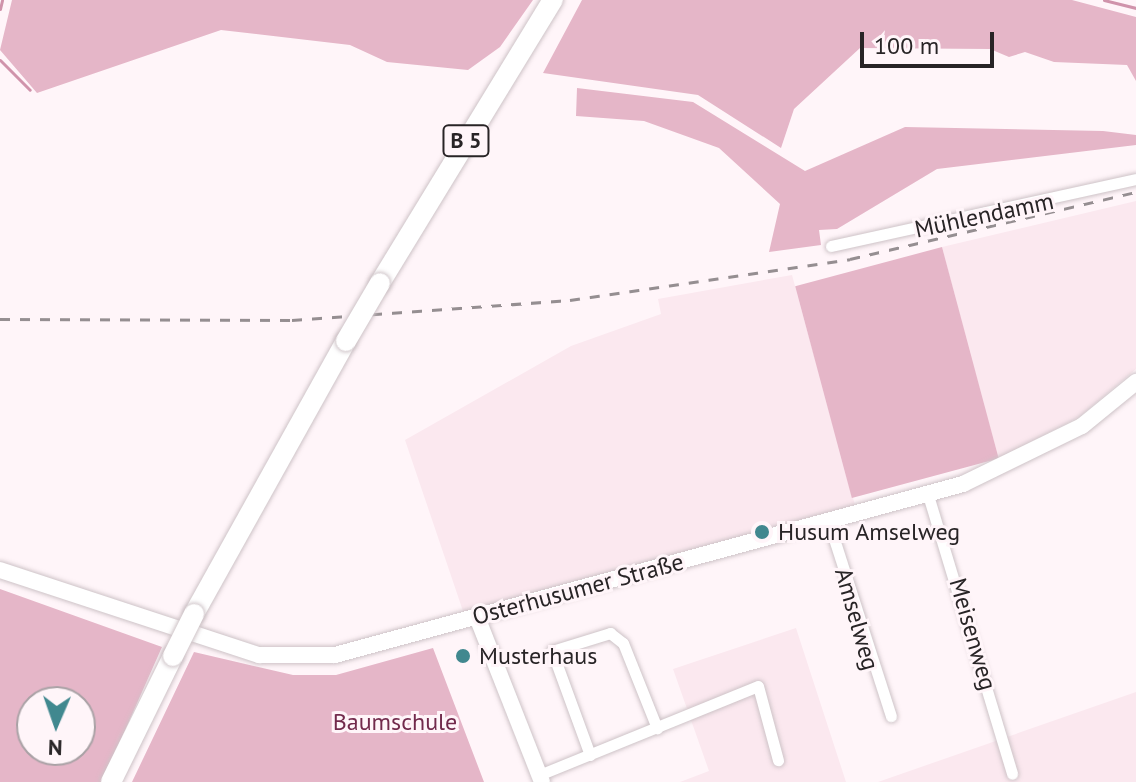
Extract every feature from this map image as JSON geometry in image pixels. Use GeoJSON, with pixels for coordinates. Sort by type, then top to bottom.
{"type":"FeatureCollection","features":[{"type":"Feature","properties":{"kind":"highway","name":"B 5"},"geometry":{"type":"LineString","coordinates":[[111,782],[194,614],[346,341],[553,0]]}},
{"type":"Feature","properties":{"kind":"street","name":"Mühlendamm"},"geometry":{"type":"LineString","coordinates":[[831,246],[1136,179]]}},
{"type":"Feature","properties":{"kind":"street","name":"Osterhusumer Straße"},"geometry":{"type":"LineString","coordinates":[[0,570],[259,655],[335,655],[928,495],[1041,448],[1136,382]]}},
{"type":"Feature","properties":{"kind":"street","name":"Meisenweg"},"geometry":{"type":"LineString","coordinates":[[928,495],[1012,774]]}},
{"type":"Feature","properties":{"kind":"street","name":"Amselweg"},"geometry":{"type":"LineString","coordinates":[[828,520],[891,716]]}},
{"type":"Feature","properties":{"kind":"street"},"geometry":{"type":"LineString","coordinates":[[477,617],[540,778],[758,686],[778,760]]}},
{"type":"Feature","properties":{"kind":"street"},"geometry":{"type":"LineString","coordinates":[[590,755],[552,651],[610,633],[623,643],[657,728]]}},
{"type":"Feature","properties":{"kind":"shaded area"},"geometry":{"type":"Polygon","coordinates":[[[1136,201],[1136,369],[1079,417],[997,459],[942,247],[1136,201]]]}},
{"type":"Feature","properties":{"kind":"shaded area"},"geometry":{"type":"Polygon","coordinates":[[[792,275],[855,505],[464,614],[405,440],[571,346],[661,314],[658,299],[792,275]]]}},
{"type":"Feature","properties":{"kind":"shaded area"},"geometry":{"type":"Polygon","coordinates":[[[796,628],[846,782],[680,782],[709,771],[673,669],[796,628]]]}},
{"type":"Feature","properties":{"kind":"shaded area"},"geometry":{"type":"Polygon","coordinates":[[[1136,692],[1136,782],[878,782],[1136,692]]]}},
{"type":"Feature","properties":{"kind":"green space"},"geometry":{"type":"Polygon","coordinates":[[[12,0],[533,0],[500,47],[468,70],[387,62],[350,45],[221,30],[37,93],[0,50],[12,0]]]}},
{"type":"Feature","properties":{"kind":"green space"},"geometry":{"type":"Polygon","coordinates":[[[582,0],[1072,0],[1136,17],[1136,81],[1127,65],[1054,62],[1025,52],[1009,57],[990,49],[860,48],[794,109],[781,148],[698,95],[543,73],[582,0]]]}},
{"type":"Feature","properties":{"kind":"green space"},"geometry":{"type":"Polygon","coordinates":[[[577,88],[693,102],[805,171],[905,127],[1103,131],[1136,135],[1136,145],[937,169],[837,229],[819,230],[821,245],[769,252],[780,204],[719,148],[644,121],[576,116],[577,88]]]}},
{"type":"Feature","properties":{"kind":"green space"},"geometry":{"type":"Polygon","coordinates":[[[942,247],[999,459],[852,498],[795,286],[942,247]]]}},
{"type":"Feature","properties":{"kind":"green space"},"geometry":{"type":"Polygon","coordinates":[[[0,589],[162,647],[102,782],[0,782],[0,589]]]}},
{"type":"Feature","properties":{"kind":"green space","name":"Baumschule"},"geometry":{"type":"Polygon","coordinates":[[[433,648],[484,782],[132,782],[194,652],[293,675],[336,675],[433,648]]]}},
{"type":"Feature","properties":{"kind":"waterway"},"geometry":{"type":"LineString","coordinates":[[0,9],[2,0]]}},
{"type":"Feature","properties":{"kind":"waterway"},"geometry":{"type":"LineString","coordinates":[[1104,0],[1136,8]]}},
{"type":"Feature","properties":{"kind":"waterway"},"geometry":{"type":"LineString","coordinates":[[0,60],[30,90]]}},
{"type":"Feature","properties":{"kind":"railway"},"geometry":{"type":"LineString","coordinates":[[0,319],[292,320],[570,300],[850,259],[1136,192]]}},
{"type":"Feature","properties":{"kind":"place","name":"Husum Amselweg"},"geometry":{"type":"Point","coordinates":[762,532]}},
{"type":"Feature","properties":{"kind":"place","name":"Musterhaus"},"geometry":{"type":"Point","coordinates":[463,656]}}]}
